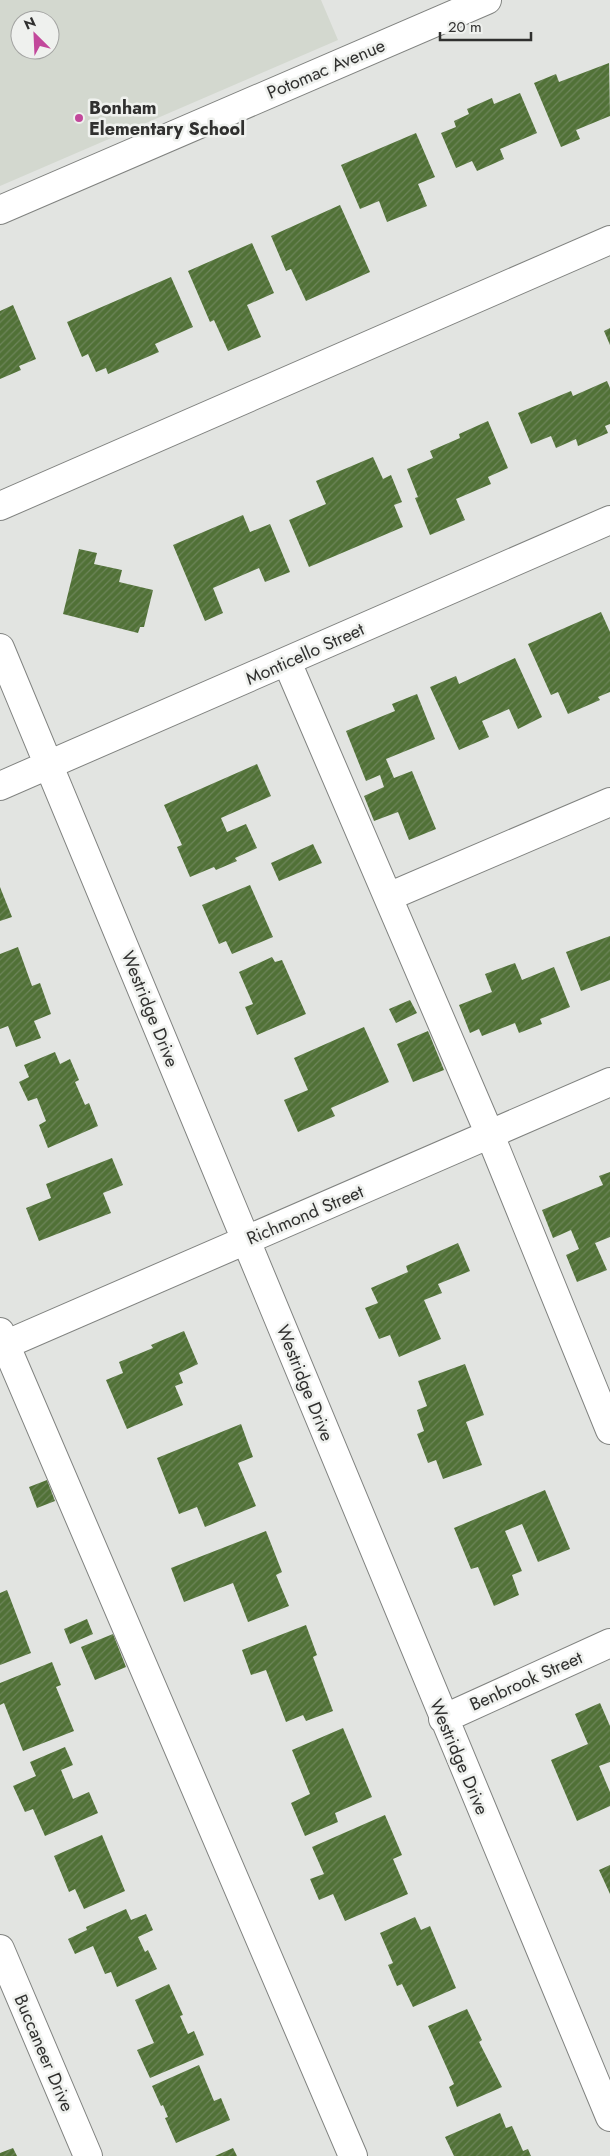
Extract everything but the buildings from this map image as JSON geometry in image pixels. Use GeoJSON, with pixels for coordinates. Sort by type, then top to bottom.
{"type":"FeatureCollection","features":[{"type":"Feature","properties":{"kind":"street","name":"Potomac Avenue"},"geometry":{"type":"LineString","coordinates":[[0,210],[487,0]]}},
{"type":"Feature","properties":{"kind":"street"},"geometry":{"type":"LineString","coordinates":[[0,506],[610,240]]}},
{"type":"Feature","properties":{"kind":"street","name":"Monticello Street"},"geometry":{"type":"LineString","coordinates":[[0,786],[610,520]]}},
{"type":"Feature","properties":{"kind":"street","name":"Westridge Drive"},"geometry":{"type":"LineString","coordinates":[[0,648],[443,1719],[610,2117]]}},
{"type":"Feature","properties":{"kind":"street"},"geometry":{"type":"LineString","coordinates":[[287,662],[490,1135],[599,1372],[610,1430]]}},
{"type":"Feature","properties":{"kind":"street"},"geometry":{"type":"LineString","coordinates":[[388,897],[610,802]]}},
{"type":"Feature","properties":{"kind":"street","name":"Richmond Street"},"geometry":{"type":"LineString","coordinates":[[2,1341],[246,1240],[610,1082]]}},
{"type":"Feature","properties":{"kind":"street"},"geometry":{"type":"LineString","coordinates":[[2,1341],[353,2156]]}},
{"type":"Feature","properties":{"kind":"street","name":"Benbrook Street"},"geometry":{"type":"LineString","coordinates":[[443,1719],[610,1643]]}},
{"type":"Feature","properties":{"kind":"street","name":"Buccaneer Drive"},"geometry":{"type":"LineString","coordinates":[[0,1949],[88,2156]]}},
{"type":"Feature","properties":{"kind":"shaded area","name":"Bonham Elementary School"},"geometry":{"type":"Polygon","coordinates":[[[0,0],[321,0],[338,40],[0,186],[0,0]]]}},
{"type":"Feature","properties":{"kind":"place","name":"Bonham Elementary School"},"geometry":{"type":"Point","coordinates":[79,118]}}]}
